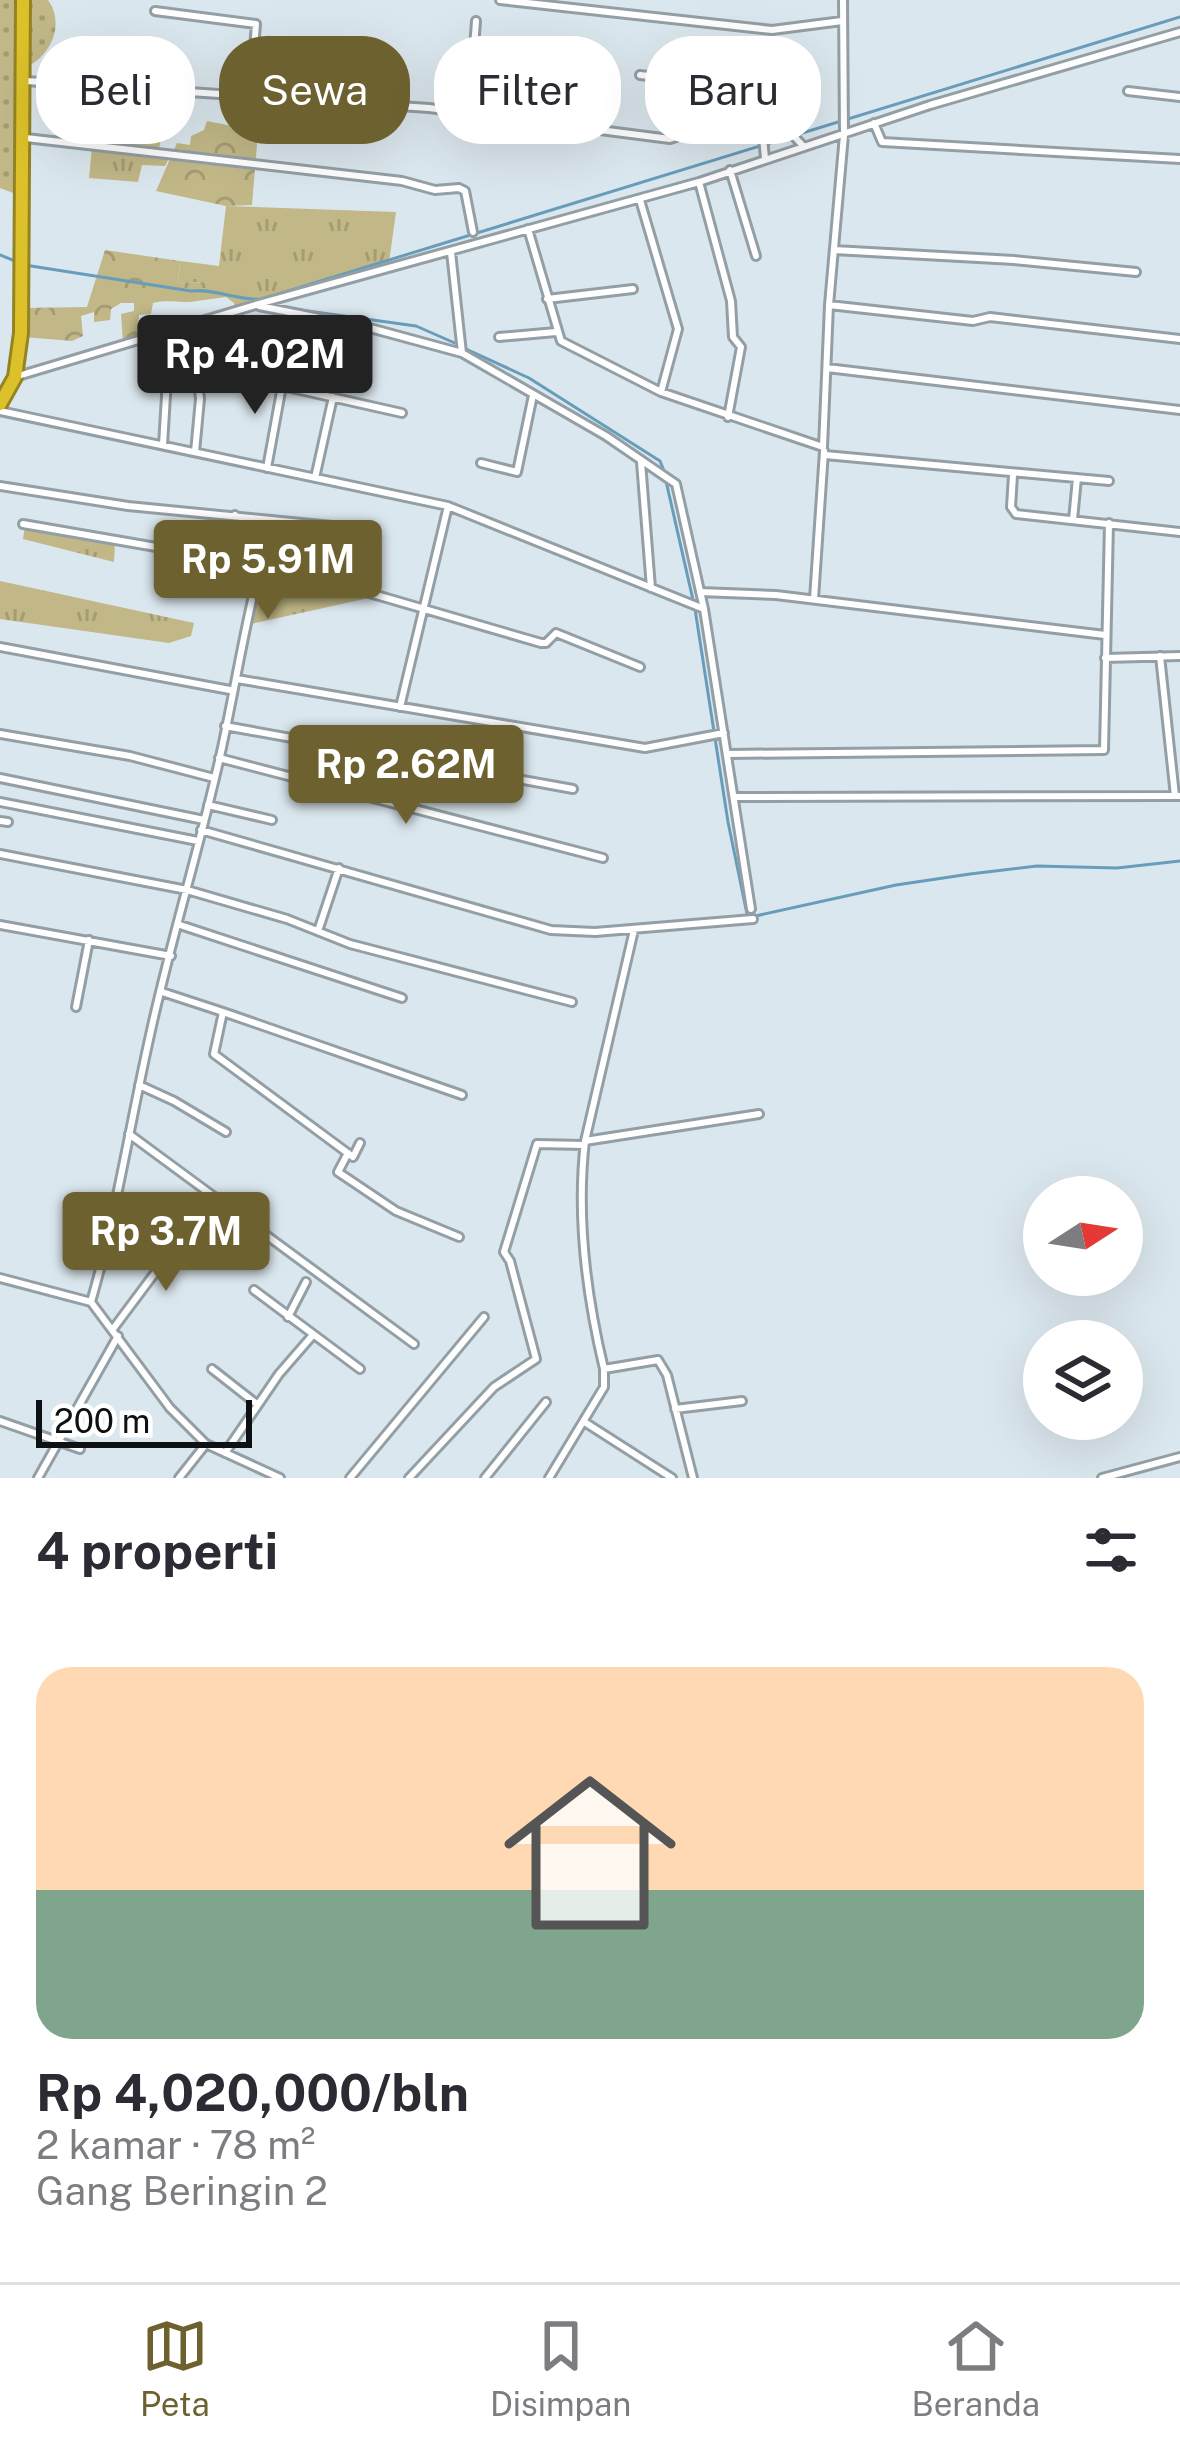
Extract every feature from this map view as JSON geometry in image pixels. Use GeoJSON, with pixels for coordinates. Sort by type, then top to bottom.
{"type":"FeatureCollection","features":[{"type":"Feature","properties":{"kind":"highway"},"geometry":{"type":"LineString","coordinates":[[0,407],[15,377],[21,332],[22,0]]}},
{"type":"Feature","properties":{"kind":"street"},"geometry":{"type":"LineString","coordinates":[[500,0],[772,30],[842,21]]}},
{"type":"Feature","properties":{"kind":"street"},"geometry":{"type":"LineString","coordinates":[[814,600],[829,305],[844,135],[842,0]]}},
{"type":"Feature","properties":{"kind":"street"},"geometry":{"type":"LineString","coordinates":[[154,11],[256,24],[255,36]]}},
{"type":"Feature","properties":{"kind":"street"},"geometry":{"type":"LineString","coordinates":[[475,36],[476,22]]}},
{"type":"Feature","properties":{"kind":"street"},"geometry":{"type":"LineString","coordinates":[[15,377],[699,182],[874,123],[1180,32]]}},
{"type":"Feature","properties":{"kind":"street"},"geometry":{"type":"LineString","coordinates":[[640,76],[645,77]]}},
{"type":"Feature","properties":{"kind":"street"},"geometry":{"type":"LineString","coordinates":[[22,80],[36,81]]}},
{"type":"Feature","properties":{"kind":"street"},"geometry":{"type":"LineString","coordinates":[[1128,92],[1180,97]]}},
{"type":"Feature","properties":{"kind":"street"},"geometry":{"type":"LineString","coordinates":[[874,123],[882,142],[1180,159]]}},
{"type":"Feature","properties":{"kind":"street"},"geometry":{"type":"LineString","coordinates":[[22,137],[402,181],[435,190],[459,188],[465,191],[473,232]]}},
{"type":"Feature","properties":{"kind":"street"},"geometry":{"type":"LineString","coordinates":[[763,144],[765,158]]}},
{"type":"Feature","properties":{"kind":"street"},"geometry":{"type":"LineString","coordinates":[[801,144],[804,147]]}},
{"type":"Feature","properties":{"kind":"street"},"geometry":{"type":"LineString","coordinates":[[730,170],[756,256]]}},
{"type":"Feature","properties":{"kind":"street"},"geometry":{"type":"LineString","coordinates":[[699,182],[731,301],[734,337],[741,347],[728,418]]}},
{"type":"Feature","properties":{"kind":"street"},"geometry":{"type":"LineString","coordinates":[[640,199],[678,329],[661,392]]}},
{"type":"Feature","properties":{"kind":"street"},"geometry":{"type":"LineString","coordinates":[[528,229],[561,341],[661,392],[824,451],[1109,481]]}},
{"type":"Feature","properties":{"kind":"street"},"geometry":{"type":"LineString","coordinates":[[834,250],[1136,272]]}},
{"type":"Feature","properties":{"kind":"street"},"geometry":{"type":"LineString","coordinates":[[451,252],[461,352]]}},
{"type":"Feature","properties":{"kind":"street"},"geometry":{"type":"LineString","coordinates":[[548,299],[633,289]]}},
{"type":"Feature","properties":{"kind":"street"},"geometry":{"type":"LineString","coordinates":[[259,304],[461,352],[606,436],[674,482],[700,592],[698,607],[718,734],[728,754],[752,909]]}},
{"type":"Feature","properties":{"kind":"street"},"geometry":{"type":"LineString","coordinates":[[829,305],[964,320],[990,316],[1180,339]]}},
{"type":"Feature","properties":{"kind":"street"},"geometry":{"type":"LineString","coordinates":[[193,324],[200,399],[195,452]]}},
{"type":"Feature","properties":{"kind":"street"},"geometry":{"type":"LineString","coordinates":[[499,337],[556,332]]}},
{"type":"Feature","properties":{"kind":"street"},"geometry":{"type":"LineString","coordinates":[[163,446],[168,363]]}},
{"type":"Feature","properties":{"kind":"street"},"geometry":{"type":"LineString","coordinates":[[267,468],[281,368]]}},
{"type":"Feature","properties":{"kind":"street"},"geometry":{"type":"LineString","coordinates":[[827,368],[1180,410]]}},
{"type":"Feature","properties":{"kind":"street"},"geometry":{"type":"LineString","coordinates":[[282,386],[402,413]]}},
{"type":"Feature","properties":{"kind":"street"},"geometry":{"type":"LineString","coordinates":[[481,463],[517,472],[533,394]]}},
{"type":"Feature","properties":{"kind":"street"},"geometry":{"type":"LineString","coordinates":[[315,478],[333,397]]}},
{"type":"Feature","properties":{"kind":"street"},"geometry":{"type":"LineString","coordinates":[[0,407],[448,506],[698,607]]}},
{"type":"Feature","properties":{"kind":"street"},"geometry":{"type":"LineString","coordinates":[[641,462],[651,588]]}},
{"type":"Feature","properties":{"kind":"street"},"geometry":{"type":"LineString","coordinates":[[1013,474],[1013,513],[1180,532]]}},
{"type":"Feature","properties":{"kind":"street"},"geometry":{"type":"LineString","coordinates":[[1073,520],[1077,478]]}},
{"type":"Feature","properties":{"kind":"street"},"geometry":{"type":"LineString","coordinates":[[0,486],[113,504],[332,526]]}},
{"type":"Feature","properties":{"kind":"street"},"geometry":{"type":"LineString","coordinates":[[400,707],[448,506]]}},
{"type":"Feature","properties":{"kind":"street"},"geometry":{"type":"LineString","coordinates":[[235,515],[237,561]]}},
{"type":"Feature","properties":{"kind":"street"},"geometry":{"type":"LineString","coordinates":[[23,524],[260,566],[541,644],[556,633],[640,667]]}},
{"type":"Feature","properties":{"kind":"street"},"geometry":{"type":"LineString","coordinates":[[728,754],[1104,750],[1109,524]]}},
{"type":"Feature","properties":{"kind":"street"},"geometry":{"type":"LineString","coordinates":[[91,1302],[260,566]]}},
{"type":"Feature","properties":{"kind":"street"},"geometry":{"type":"LineString","coordinates":[[700,592],[814,600],[1106,635]]}},
{"type":"Feature","properties":{"kind":"street"},"geometry":{"type":"LineString","coordinates":[[0,647],[230,690]]}},
{"type":"Feature","properties":{"kind":"street"},"geometry":{"type":"LineString","coordinates":[[734,797],[1178,796],[1160,656]]}},
{"type":"Feature","properties":{"kind":"street"},"geometry":{"type":"LineString","coordinates":[[1105,658],[1180,656]]}},
{"type":"Feature","properties":{"kind":"street"},"geometry":{"type":"LineString","coordinates":[[237,679],[646,748],[718,734]]}},
{"type":"Feature","properties":{"kind":"street"},"geometry":{"type":"LineString","coordinates":[[225,726],[573,789]]}},
{"type":"Feature","properties":{"kind":"street"},"geometry":{"type":"LineString","coordinates":[[0,734],[130,757],[214,778]]}},
{"type":"Feature","properties":{"kind":"street"},"geometry":{"type":"LineString","coordinates":[[219,758],[603,858]]}},
{"type":"Feature","properties":{"kind":"street"},"geometry":{"type":"LineString","coordinates":[[0,778],[204,820]]}},
{"type":"Feature","properties":{"kind":"street"},"geometry":{"type":"LineString","coordinates":[[0,802],[197,841]]}},
{"type":"Feature","properties":{"kind":"street"},"geometry":{"type":"LineString","coordinates":[[208,805],[272,820]]}},
{"type":"Feature","properties":{"kind":"street"},"geometry":{"type":"LineString","coordinates":[[202,830],[539,928],[595,932],[753,919]]}},
{"type":"Feature","properties":{"kind":"street"},"geometry":{"type":"LineString","coordinates":[[0,854],[187,890],[367,949],[572,1002]]}},
{"type":"Feature","properties":{"kind":"street"},"geometry":{"type":"LineString","coordinates":[[318,932],[340,868]]}},
{"type":"Feature","properties":{"kind":"street"},"geometry":{"type":"LineString","coordinates":[[0,925],[171,956]]}},
{"type":"Feature","properties":{"kind":"street"},"geometry":{"type":"LineString","coordinates":[[180,925],[402,998]]}},
{"type":"Feature","properties":{"kind":"street"},"geometry":{"type":"LineString","coordinates":[[549,1478],[602,1394],[604,1369],[580,1212],[585,1143],[634,929]]}},
{"type":"Feature","properties":{"kind":"street"},"geometry":{"type":"LineString","coordinates":[[76,1007],[89,940]]}},
{"type":"Feature","properties":{"kind":"street"},"geometry":{"type":"LineString","coordinates":[[162,992],[462,1095]]}},
{"type":"Feature","properties":{"kind":"street"},"geometry":{"type":"LineString","coordinates":[[224,1012],[214,1053],[353,1157],[361,1143]]}},
{"type":"Feature","properties":{"kind":"street"},"geometry":{"type":"LineString","coordinates":[[139,1085],[226,1132]]}},
{"type":"Feature","properties":{"kind":"street"},"geometry":{"type":"LineString","coordinates":[[409,1478],[494,1387],[536,1359],[504,1252],[537,1144],[585,1143],[758,1114]]}},
{"type":"Feature","properties":{"kind":"street"},"geometry":{"type":"LineString","coordinates":[[129,1134],[414,1344]]}},
{"type":"Feature","properties":{"kind":"street"},"geometry":{"type":"LineString","coordinates":[[348,1153],[338,1172],[396,1211],[459,1237]]}},
{"type":"Feature","properties":{"kind":"street"},"geometry":{"type":"LineString","coordinates":[[38,1478],[115,1333],[165,1253],[184,1234]]}},
{"type":"Feature","properties":{"kind":"street"},"geometry":{"type":"LineString","coordinates":[[0,1277],[91,1302],[170,1408],[206,1444],[280,1478]]}},
{"type":"Feature","properties":{"kind":"street"},"geometry":{"type":"LineString","coordinates":[[288,1317],[306,1282]]}},
{"type":"Feature","properties":{"kind":"street"},"geometry":{"type":"LineString","coordinates":[[254,1290],[359,1369]]}},
{"type":"Feature","properties":{"kind":"street"},"geometry":{"type":"LineString","coordinates":[[350,1478],[484,1317]]}},
{"type":"Feature","properties":{"kind":"street"},"geometry":{"type":"LineString","coordinates":[[225,1453],[312,1336]]}},
{"type":"Feature","properties":{"kind":"street"},"geometry":{"type":"LineString","coordinates":[[604,1369],[658,1360],[693,1478]]}},
{"type":"Feature","properties":{"kind":"street"},"geometry":{"type":"LineString","coordinates":[[212,1369],[258,1405]]}},
{"type":"Feature","properties":{"kind":"street"},"geometry":{"type":"LineString","coordinates":[[675,1408],[742,1401]]}},
{"type":"Feature","properties":{"kind":"street"},"geometry":{"type":"LineString","coordinates":[[485,1478],[546,1402]]}},
{"type":"Feature","properties":{"kind":"street"},"geometry":{"type":"LineString","coordinates":[[0,1421],[80,1449]]}},
{"type":"Feature","properties":{"kind":"street"},"geometry":{"type":"LineString","coordinates":[[586,1423],[672,1478]]}},
{"type":"Feature","properties":{"kind":"street"},"geometry":{"type":"LineString","coordinates":[[179,1478],[206,1444]]}},
{"type":"Feature","properties":{"kind":"street"},"geometry":{"type":"LineString","coordinates":[[1102,1478],[1138,1473],[1180,1457]]}},
{"type":"Feature","properties":{"kind":"green space"},"geometry":{"type":"Polygon","coordinates":[[[0,0],[48,0],[55,20],[53,36],[36,36],[36,61],[22,69],[24,197],[0,188],[0,0]]]}},
{"type":"Feature","properties":{"kind":"green space"},"geometry":{"type":"Polygon","coordinates":[[[207,121],[219,123],[219,144],[257,144],[252,205],[226,206],[156,191],[177,144],[195,144],[195,134],[204,130],[207,121]]]}},
{"type":"Feature","properties":{"kind":"green space"},"geometry":{"type":"Polygon","coordinates":[[[109,144],[160,144],[159,152],[170,156],[165,166],[142,165],[138,182],[89,178],[92,147],[109,148],[109,144]]]}},
{"type":"Feature","properties":{"kind":"green space"},"geometry":{"type":"Polygon","coordinates":[[[226,206],[396,212],[388,270],[236,311],[226,297],[197,301],[210,282],[178,283],[180,261],[219,266],[226,206]]]}},
{"type":"Feature","properties":{"kind":"green space"},"geometry":{"type":"Polygon","coordinates":[[[105,250],[180,261],[178,283],[212,282],[197,301],[153,303],[151,314],[139,315],[138,338],[123,342],[121,314],[134,311],[134,303],[111,309],[110,320],[94,322],[94,312],[81,316],[83,336],[72,341],[24,337],[25,308],[87,307],[105,250]]]}},
{"type":"Feature","properties":{"kind":"green space"},"geometry":{"type":"Polygon","coordinates":[[[25,526],[115,543],[114,562],[23,539],[25,526]]]}},
{"type":"Feature","properties":{"kind":"green space"},"geometry":{"type":"Polygon","coordinates":[[[256,573],[378,596],[242,626],[256,573]]]}},
{"type":"Feature","properties":{"kind":"green space"},"geometry":{"type":"Polygon","coordinates":[[[0,581],[194,623],[191,636],[169,643],[0,619],[0,581]]]}},
{"type":"Feature","properties":{"kind":"waterway"},"geometry":{"type":"LineString","coordinates":[[31,266],[262,299],[1180,17]]}},
{"type":"Feature","properties":{"kind":"waterway"},"geometry":{"type":"LineString","coordinates":[[0,255],[15,261]]}},
{"type":"Feature","properties":{"kind":"waterway"},"geometry":{"type":"LineString","coordinates":[[262,299],[277,307]]}},
{"type":"Feature","properties":{"kind":"waterway"},"geometry":{"type":"LineString","coordinates":[[286,308],[416,326],[457,344]]}},
{"type":"Feature","properties":{"kind":"waterway"},"geometry":{"type":"LineString","coordinates":[[466,349],[529,378],[660,461],[664,471]]}},
{"type":"Feature","properties":{"kind":"waterway"},"geometry":{"type":"LineString","coordinates":[[666,481],[693,600]]}},
{"type":"Feature","properties":{"kind":"waterway"},"geometry":{"type":"LineString","coordinates":[[695,609],[728,822],[751,917],[970,874],[1037,866],[1117,868],[1180,861]]}}]}
